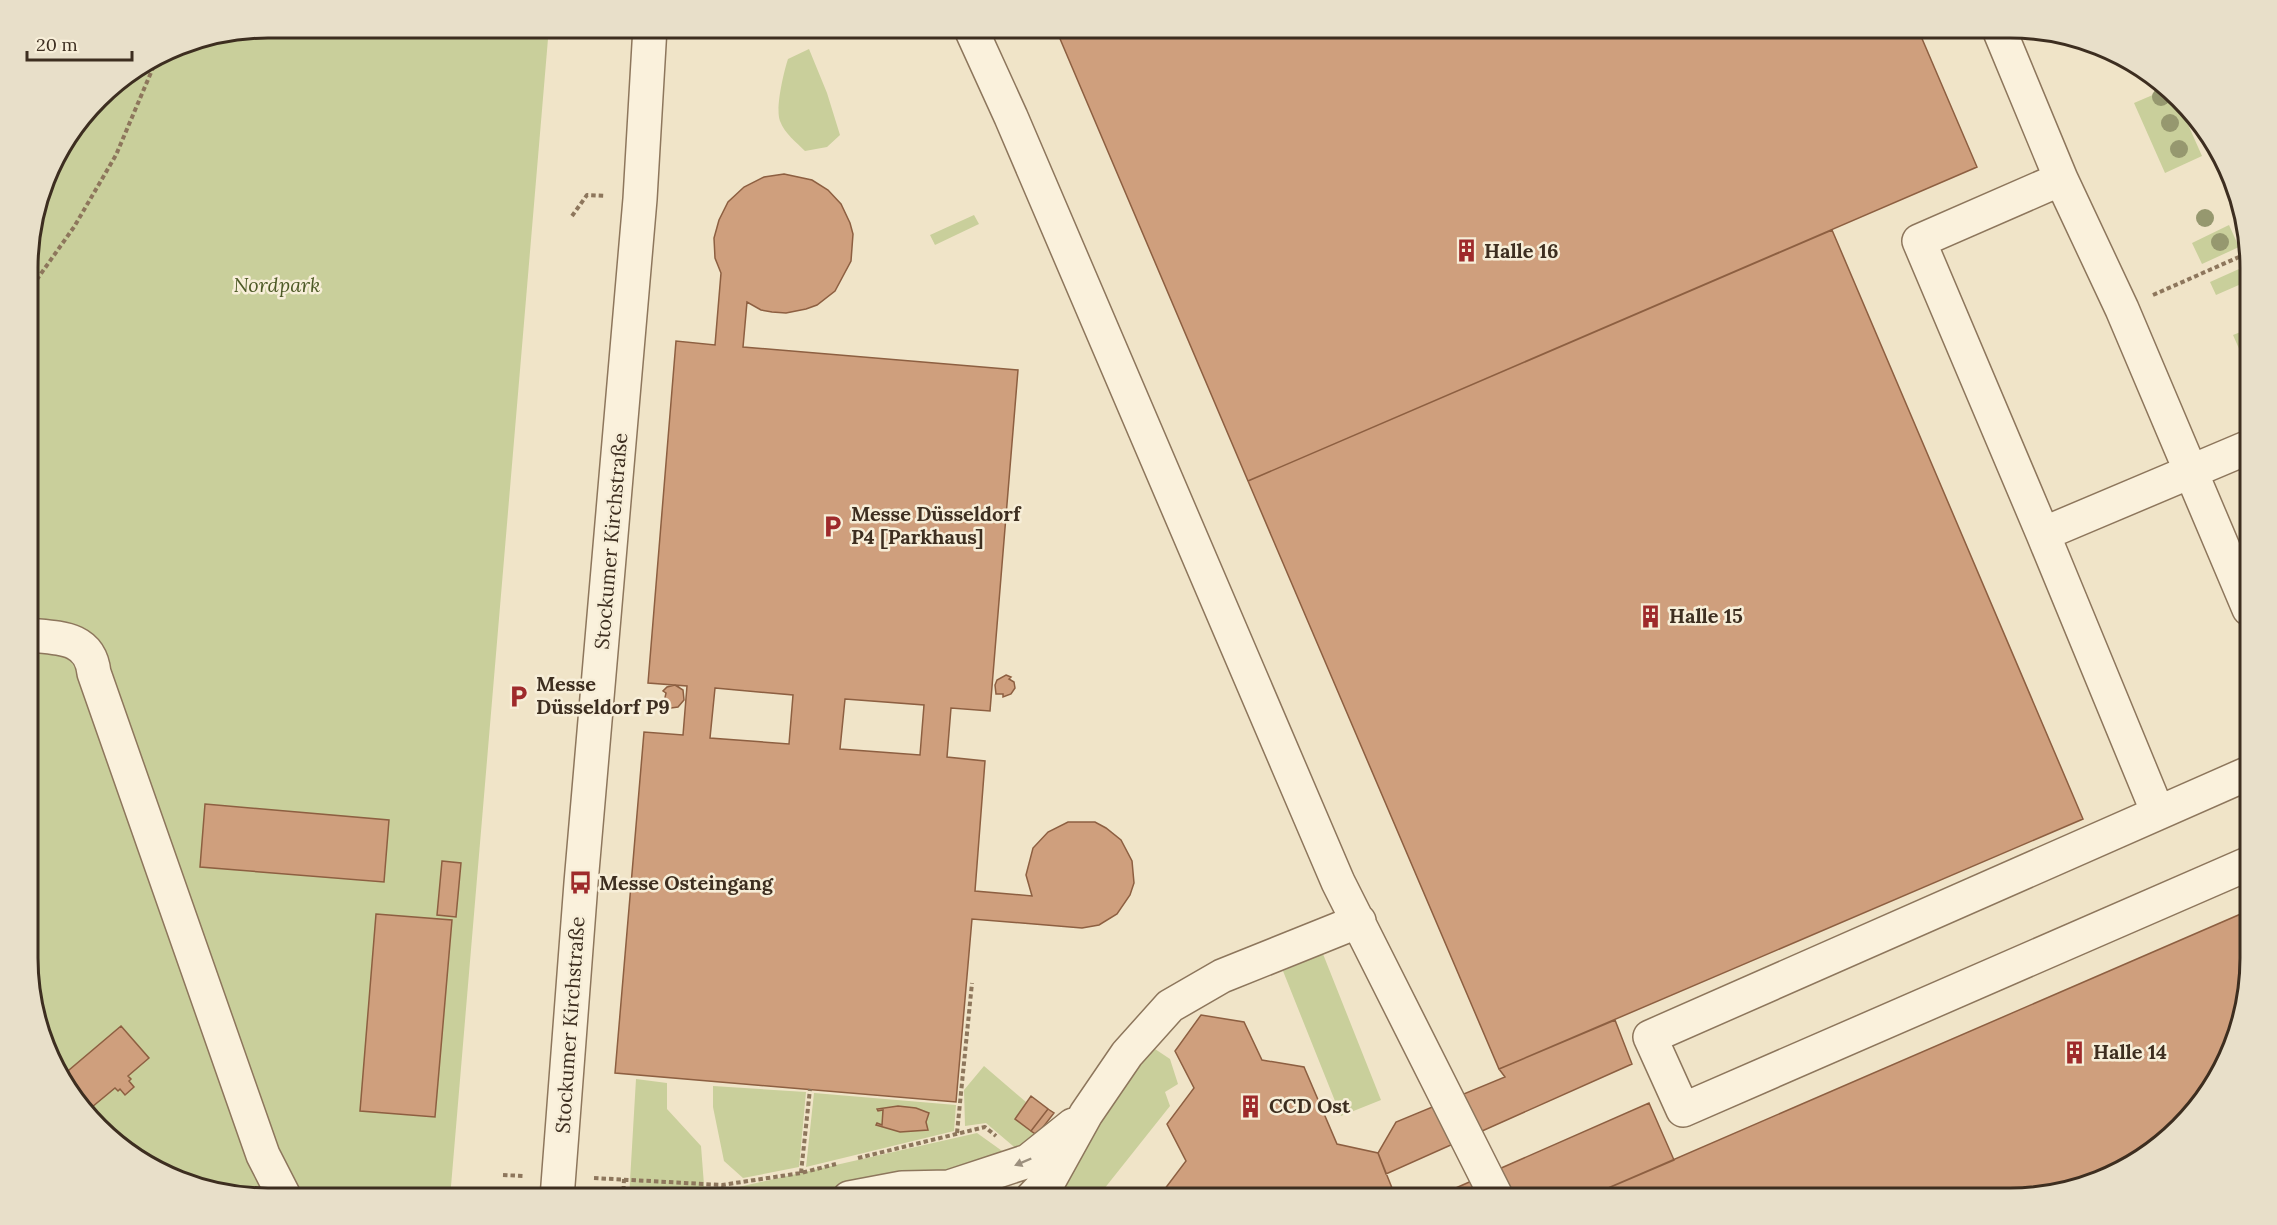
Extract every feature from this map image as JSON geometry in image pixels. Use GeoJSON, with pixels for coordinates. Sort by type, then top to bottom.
{"type":"FeatureCollection","features":[{"type":"Feature","properties":{"kind":"street","name":"Stockumer Kirchstraße"},"geometry":{"type":"LineString","coordinates":[[558,1187],[581,884],[640,199],[649,38]]}},
{"type":"Feature","properties":{"kind":"street"},"geometry":{"type":"LineString","coordinates":[[975,38],[1011,117],[1338,882],[1492,1188]]}},
{"type":"Feature","properties":{"kind":"street"},"geometry":{"type":"LineString","coordinates":[[2007,38],[2061,179],[2122,309],[2240,588]]}},
{"type":"Feature","properties":{"kind":"street"},"geometry":{"type":"LineString","coordinates":[[2061,179],[1919,241],[2158,813]]}},
{"type":"Feature","properties":{"kind":"street"},"geometry":{"type":"LineString","coordinates":[[2043,534],[2240,450]]}},
{"type":"Feature","properties":{"kind":"street"},"geometry":{"type":"LineString","coordinates":[[38,636],[68,639],[82,647],[93,662],[94,673],[262,1155],[280,1188]]}},
{"type":"Feature","properties":{"kind":"street"},"geometry":{"type":"LineString","coordinates":[[2240,777],[1650,1037],[1683,1110],[2240,867]]}},
{"type":"Feature","properties":{"kind":"street"},"geometry":{"type":"LineString","coordinates":[[1041,1188],[1050,1179],[1086,1114],[1126,1054],[1170,1006],[1222,976],[1359,921]]}},
{"type":"Feature","properties":{"kind":"street"},"geometry":{"type":"LineString","coordinates":[[968,1188],[1028,1161],[1086,1114]]}},
{"type":"Feature","properties":{"kind":"path"},"geometry":{"type":"LineString","coordinates":[[38,278],[75,227],[116,155],[154,67]]}},
{"type":"Feature","properties":{"kind":"path"},"geometry":{"type":"LineString","coordinates":[[2122,309],[2239,256]]}},
{"type":"Feature","properties":{"kind":"path"},"geometry":{"type":"LineString","coordinates":[[957,1133],[972,983]]}},
{"type":"Feature","properties":{"kind":"path"},"geometry":{"type":"LineString","coordinates":[[801,1173],[810,1089]]}},
{"type":"Feature","properties":{"kind":"path"},"geometry":{"type":"LineString","coordinates":[[857,1159],[985,1127],[1028,1161]]}},
{"type":"Feature","properties":{"kind":"path"},"geometry":{"type":"LineString","coordinates":[[503,1175],[558,1187],[624,1179],[722,1185],[801,1173],[846,1161]]}},
{"type":"Feature","properties":{"kind":"path"},"geometry":{"type":"LineString","coordinates":[[624,1179],[624,1188]]}},
{"type":"Feature","properties":{"kind":"green space","name":"Nordpark"},"geometry":{"type":"Polygon","coordinates":[[[252,38],[548,38],[451,1188],[268,1188],[237,1186],[208,1180],[179,1170],[140,1149],[105,1120],[85,1098],[55,1046],[45,1017],[39,988],[38,252],[45,208],[68,152],[85,127],[105,105],[127,85],[152,68],[208,45],[252,38]]]}},
{"type":"Feature","properties":{"kind":"green space"},"geometry":{"type":"Polygon","coordinates":[[[809,49],[827,93],[840,135],[827,147],[805,151],[791,138],[780,121],[779,99],[788,59],[809,49]]]}},
{"type":"Feature","properties":{"kind":"green space"},"geometry":{"type":"Polygon","coordinates":[[[2158,93],[2186,121],[2202,156],[2165,173],[2134,103],[2158,93]]]}},
{"type":"Feature","properties":{"kind":"green space"},"geometry":{"type":"Polygon","coordinates":[[[974,215],[979,224],[935,245],[930,235],[974,215]]]}},
{"type":"Feature","properties":{"kind":"green space"},"geometry":{"type":"Polygon","coordinates":[[[2229,225],[2239,247],[2202,264],[2192,243],[2229,225]]]}},
{"type":"Feature","properties":{"kind":"green space"},"geometry":{"type":"Polygon","coordinates":[[[2240,269],[2240,284],[2216,295],[2210,282],[2240,269]]]}},
{"type":"Feature","properties":{"kind":"green space"},"geometry":{"type":"Polygon","coordinates":[[[2240,332],[2240,351],[2233,335],[2240,332]]]}},
{"type":"Feature","properties":{"kind":"green space"},"geometry":{"type":"Polygon","coordinates":[[[1323,954],[1381,1100],[1341,1116],[1283,971],[1323,954]]]}},
{"type":"Feature","properties":{"kind":"green space"},"geometry":{"type":"Polygon","coordinates":[[[1152,1047],[1170,1059],[1178,1084],[1165,1092],[1170,1106],[1105,1188],[1069,1188],[1054,1179],[1152,1047]]]}},
{"type":"Feature","properties":{"kind":"green space"},"geometry":{"type":"Polygon","coordinates":[[[984,1066],[1026,1102],[1015,1119],[1037,1135],[1020,1152],[986,1123],[965,1126],[964,1090],[984,1066]]]}},
{"type":"Feature","properties":{"kind":"green space"},"geometry":{"type":"Polygon","coordinates":[[[636,1079],[667,1083],[667,1109],[701,1146],[704,1188],[630,1188],[636,1079]]]}},
{"type":"Feature","properties":{"kind":"green space"},"geometry":{"type":"Polygon","coordinates":[[[713,1086],[806,1092],[799,1167],[743,1178],[724,1161],[713,1107],[713,1086]]]}},
{"type":"Feature","properties":{"kind":"green space"},"geometry":{"type":"Polygon","coordinates":[[[814,1093],[956,1105],[954,1131],[806,1167],[814,1093]]]}},
{"type":"Feature","properties":{"kind":"green space"},"geometry":{"type":"Polygon","coordinates":[[[977,1133],[1012,1158],[984,1169],[895,1178],[840,1188],[734,1188],[977,1133]]]}},
{"type":"Feature","properties":{"kind":"building","name":"Halle 16"},"geometry":{"type":"Polygon","coordinates":[[[1060,38],[1922,38],[1977,167],[1248,481],[1060,38]]]}},
{"type":"Feature","properties":{"kind":"building","name":"Messe Düsseldorf P4 [Parkhaus]"},"geometry":{"type":"Polygon","coordinates":[[[784,174],[812,180],[828,190],[841,204],[850,223],[853,234],[851,261],[835,291],[817,305],[786,313],[761,310],[747,302],[743,347],[1018,370],[990,711],[951,708],[947,757],[985,761],[975,891],[1032,896],[1026,875],[1033,848],[1048,832],[1068,822],[1095,822],[1106,828],[1121,840],[1132,861],[1134,883],[1130,895],[1117,914],[1099,925],[1082,928],[972,919],[956,1102],[615,1073],[644,732],[683,735],[687,686],[648,683],[676,341],[715,345],[721,273],[715,258],[714,238],[719,220],[728,202],[744,187],[764,177],[784,174]],[[715,688],[710,738],[789,744],[793,695],[715,688]],[[845,699],[840,749],[920,755],[924,705],[845,699]]]}},
{"type":"Feature","properties":{"kind":"building","name":"Halle 15"},"geometry":{"type":"Polygon","coordinates":[[[1832,230],[2083,819],[1499,1069],[1248,481],[1832,230]]]}},
{"type":"Feature","properties":{"kind":"building"},"geometry":{"type":"Polygon","coordinates":[[[1006,675],[1011,677],[1009,679],[1014,682],[1015,688],[1011,694],[1003,697],[1003,694],[996,694],[995,685],[997,680],[1006,675]]]}},
{"type":"Feature","properties":{"kind":"building"},"geometry":{"type":"Polygon","coordinates":[[[675,685],[683,690],[684,700],[678,707],[671,708],[664,702],[666,693],[663,691],[675,685]]]}},
{"type":"Feature","properties":{"kind":"building"},"geometry":{"type":"Polygon","coordinates":[[[205,804],[389,820],[384,882],[200,867],[205,804]]]}},
{"type":"Feature","properties":{"kind":"building"},"geometry":{"type":"Polygon","coordinates":[[[442,861],[461,863],[456,917],[437,915],[442,861]]]}},
{"type":"Feature","properties":{"kind":"building"},"geometry":{"type":"Polygon","coordinates":[[[376,914],[452,920],[435,1117],[360,1111],[376,914]]]}},
{"type":"Feature","properties":{"kind":"building","name":"Halle 14"},"geometry":{"type":"Polygon","coordinates":[[[2240,914],[2238,988],[2232,1017],[2222,1046],[2209,1072],[2192,1098],[2150,1140],[2098,1170],[2069,1180],[2040,1186],[2010,1188],[1608,1188],[2240,914]]]}},
{"type":"Feature","properties":{"kind":"building","name":"CCD Ost"},"geometry":{"type":"Polygon","coordinates":[[[1201,1015],[1244,1022],[1262,1060],[1304,1067],[1337,1144],[1378,1153],[1392,1188],[1166,1188],[1186,1161],[1167,1124],[1194,1088],[1175,1051],[1201,1015]]]}},
{"type":"Feature","properties":{"kind":"building"},"geometry":{"type":"Polygon","coordinates":[[[1615,1020],[1632,1064],[1386,1174],[1378,1153],[1396,1122],[1505,1077],[1499,1069],[1615,1020]]]}},
{"type":"Feature","properties":{"kind":"building"},"geometry":{"type":"Polygon","coordinates":[[[121,1026],[149,1058],[128,1076],[134,1087],[125,1095],[120,1089],[118,1091],[115,1088],[93,1106],[68,1071],[121,1026]]]}},
{"type":"Feature","properties":{"kind":"building"},"geometry":{"type":"Polygon","coordinates":[[[1031,1096],[1048,1109],[1031,1131],[1015,1119],[1031,1096]]]}},
{"type":"Feature","properties":{"kind":"building"},"geometry":{"type":"Polygon","coordinates":[[[1649,1103],[1674,1160],[1608,1188],[1456,1188],[1649,1103]]]}},
{"type":"Feature","properties":{"kind":"building"},"geometry":{"type":"Polygon","coordinates":[[[898,1106],[916,1108],[929,1113],[926,1122],[928,1130],[900,1132],[876,1125],[877,1123],[882,1125],[883,1110],[878,1111],[877,1109],[898,1106]]]}},
{"type":"Feature","properties":{"kind":"building"},"geometry":{"type":"Polygon","coordinates":[[[1048,1109],[1054,1113],[1037,1135],[1031,1131],[1048,1109]]]}},
{"type":"Feature","properties":{"kind":"place","name":"Halle 16"},"geometry":{"type":"Point","coordinates":[1466,251]}},
{"type":"Feature","properties":{"kind":"place","name":"Messe Düsseldorf P4 [Parkhaus]"},"geometry":{"type":"Point","coordinates":[833,526]}},
{"type":"Feature","properties":{"kind":"place","name":"Halle 15"},"geometry":{"type":"Point","coordinates":[1651,616]}},
{"type":"Feature","properties":{"kind":"place","name":"Messe Düsseldorf P9"},"geometry":{"type":"Point","coordinates":[518,696]}},
{"type":"Feature","properties":{"kind":"place","name":"Messe Osteingang"},"geometry":{"type":"Point","coordinates":[581,883]}},
{"type":"Feature","properties":{"kind":"place","name":"Halle 14"},"geometry":{"type":"Point","coordinates":[2075,1052]}},
{"type":"Feature","properties":{"kind":"place","name":"CCD Ost"},"geometry":{"type":"Point","coordinates":[1251,1106]}}]}
